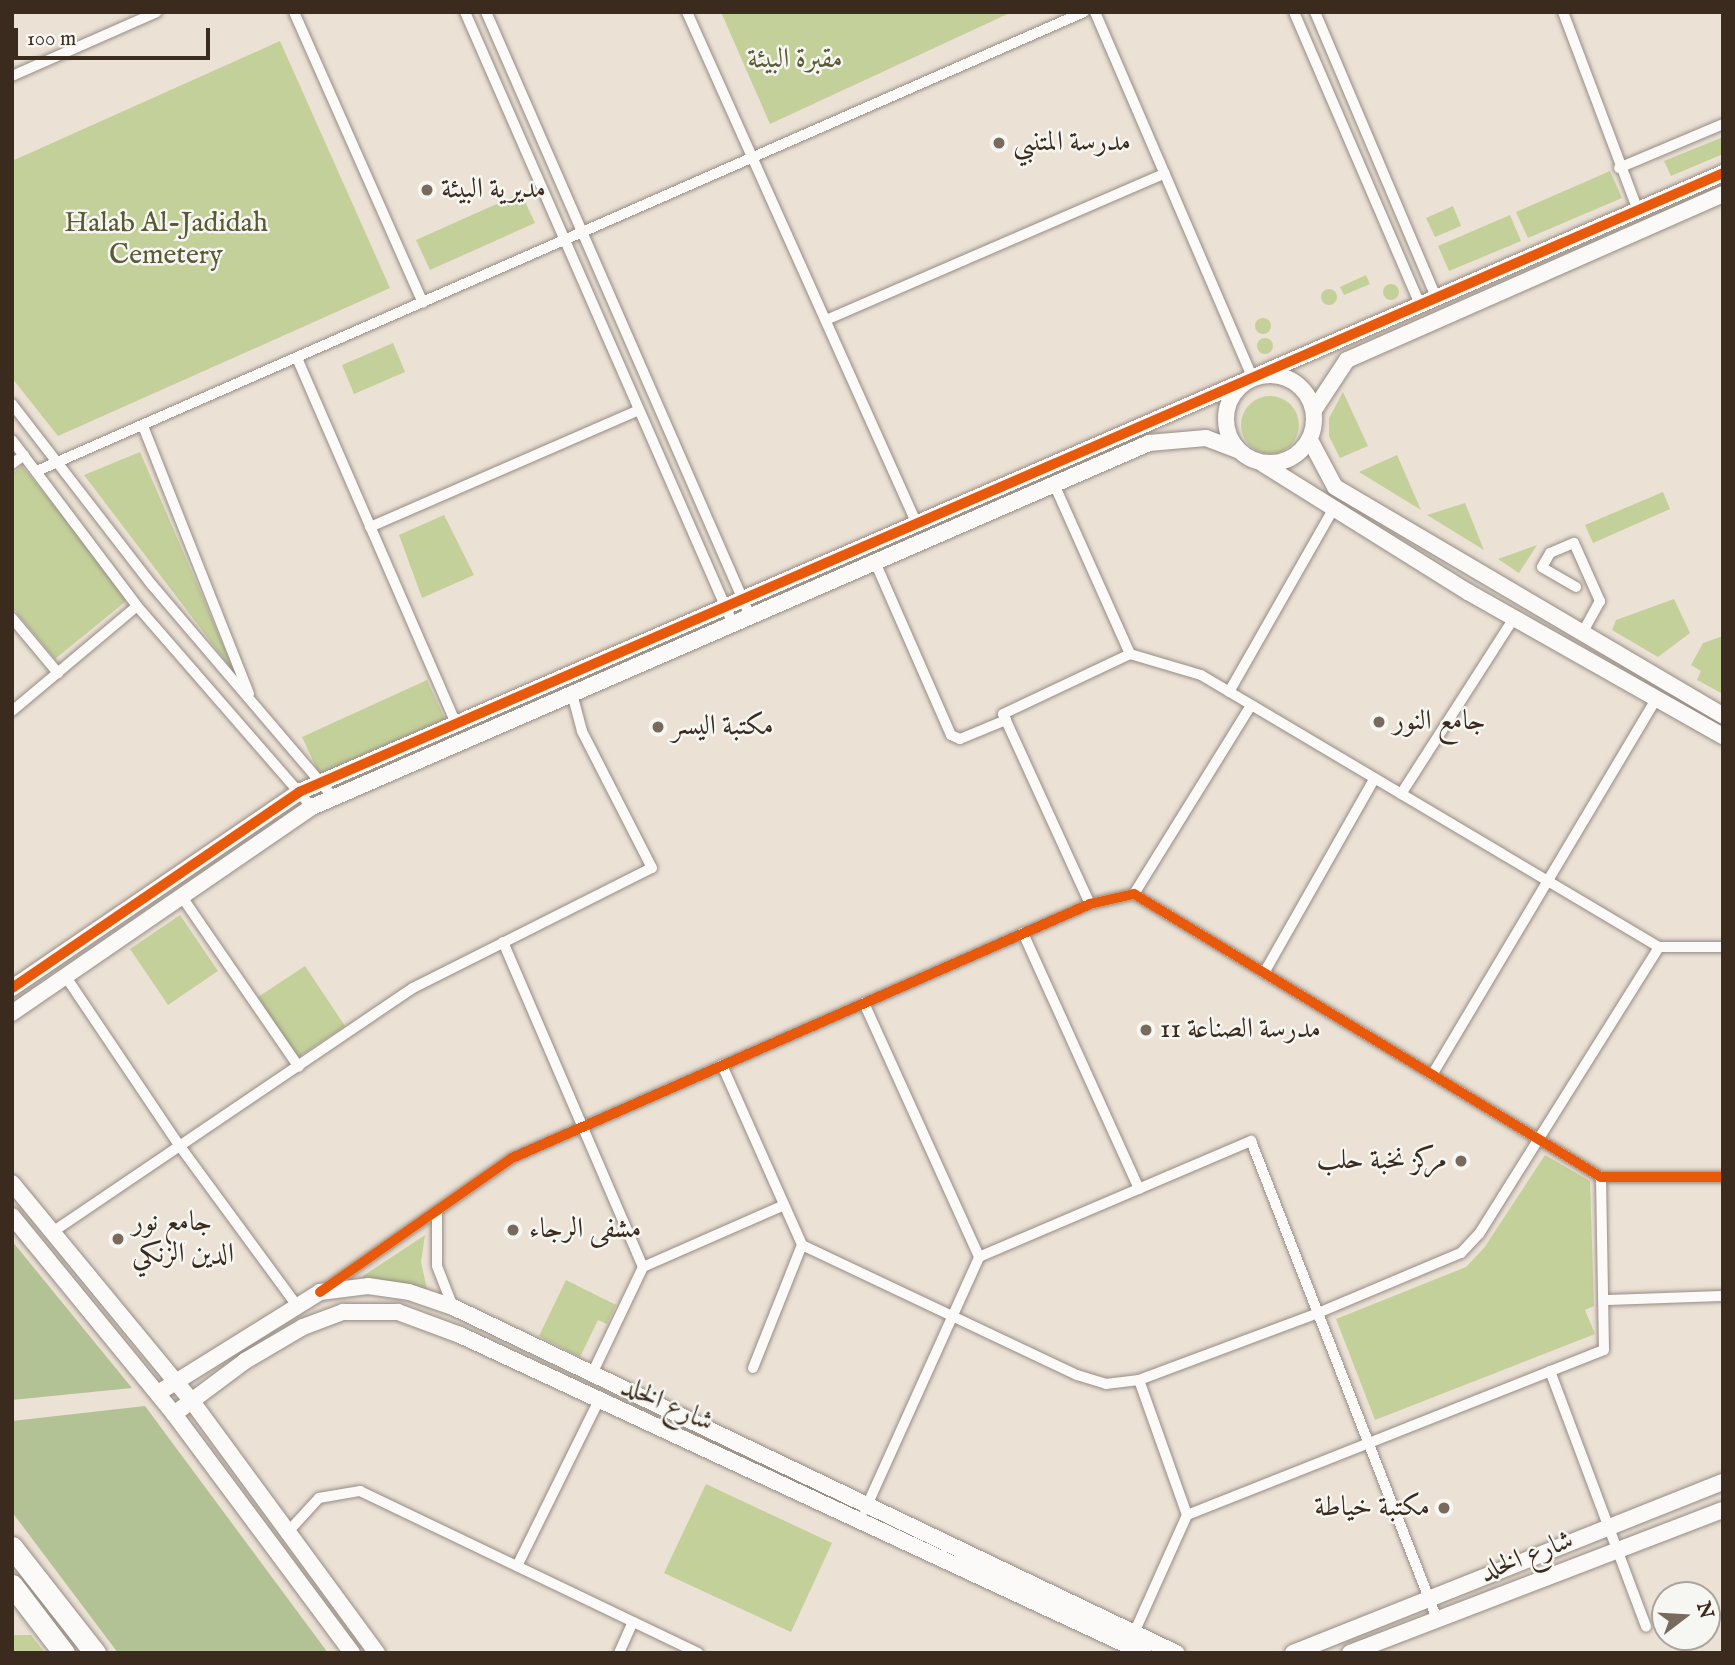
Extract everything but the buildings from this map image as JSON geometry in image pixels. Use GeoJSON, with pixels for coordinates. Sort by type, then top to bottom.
{"type":"FeatureCollection","features":[{"type":"Feature","properties":{"kind":"highway"},"geometry":{"type":"LineString","coordinates":[[12,1547],[95,1653]]}},
{"type":"Feature","properties":{"kind":"highway"},"geometry":{"type":"LineString","coordinates":[[12,1585],[64,1653]]}},
{"type":"Feature","properties":{"kind":"street"},"geometry":{"type":"LineString","coordinates":[[12,76],[157,12]]}},
{"type":"Feature","properties":{"kind":"street"},"geometry":{"type":"LineString","coordinates":[[294,12],[424,303]]}},
{"type":"Feature","properties":{"kind":"street"},"geometry":{"type":"LineString","coordinates":[[465,12],[733,624]]}},
{"type":"Feature","properties":{"kind":"street"},"geometry":{"type":"LineString","coordinates":[[486,12],[750,617]]}},
{"type":"Feature","properties":{"kind":"street"},"geometry":{"type":"LineString","coordinates":[[687,12],[916,522]]}},
{"type":"Feature","properties":{"kind":"street"},"geometry":{"type":"LineString","coordinates":[[37,471],[1084,12]]}},
{"type":"Feature","properties":{"kind":"street"},"geometry":{"type":"LineString","coordinates":[[1095,12],[1254,378]]}},
{"type":"Feature","properties":{"kind":"street"},"geometry":{"type":"LineString","coordinates":[[1294,12],[1421,307]]}},
{"type":"Feature","properties":{"kind":"street"},"geometry":{"type":"LineString","coordinates":[[1315,12],[1437,300]]}},
{"type":"Feature","properties":{"kind":"street"},"geometry":{"type":"LineString","coordinates":[[1563,12],[1619,168],[1638,211]]}},
{"type":"Feature","properties":{"kind":"street"},"geometry":{"type":"LineString","coordinates":[[1619,168],[1723,124]]}},
{"type":"Feature","properties":{"kind":"street"},"geometry":{"type":"LineString","coordinates":[[826,320],[1165,173]]}},
{"type":"Feature","properties":{"kind":"street"},"geometry":{"type":"LineString","coordinates":[[12,988],[299,792],[916,522],[1421,307],[1723,173]]}},
{"type":"Feature","properties":{"kind":"street"},"geometry":{"type":"LineString","coordinates":[[1723,194],[1347,360],[1314,410],[1310,440],[1335,487],[1723,716]]}},
{"type":"Feature","properties":{"kind":"street"},"geometry":{"type":"LineString","coordinates":[[297,358],[456,723]]}},
{"type":"Feature","properties":{"kind":"street"},"geometry":{"type":"LineString","coordinates":[[1237,450],[1229,438],[1226,409],[1241,385],[1254,378],[1284,377],[1297,384],[1314,410]]}},
{"type":"Feature","properties":{"kind":"street"},"geometry":{"type":"LineString","coordinates":[[12,404],[152,585],[333,797]]}},
{"type":"Feature","properties":{"kind":"street"},"geometry":{"type":"LineString","coordinates":[[370,527],[639,410]]}},
{"type":"Feature","properties":{"kind":"street"},"geometry":{"type":"LineString","coordinates":[[143,426],[252,702]]}},
{"type":"Feature","properties":{"kind":"street"},"geometry":{"type":"LineString","coordinates":[[12,1013],[312,807],[1149,443],[1206,438],[1237,450],[1514,618],[1723,736]]}},
{"type":"Feature","properties":{"kind":"street"},"geometry":{"type":"LineString","coordinates":[[12,440],[137,606],[312,807]]}},
{"type":"Feature","properties":{"kind":"street"},"geometry":{"type":"LineString","coordinates":[[1263,464],[1290,459],[1310,440]]}},
{"type":"Feature","properties":{"kind":"street"},"geometry":{"type":"LineString","coordinates":[[12,464],[24,455]]}},
{"type":"Feature","properties":{"kind":"street"},"geometry":{"type":"LineString","coordinates":[[1054,484],[1130,654]]}},
{"type":"Feature","properties":{"kind":"street"},"geometry":{"type":"LineString","coordinates":[[1228,692],[1334,508]]}},
{"type":"Feature","properties":{"kind":"street"},"geometry":{"type":"LineString","coordinates":[[1576,587],[1542,567],[1550,553],[1574,543],[1600,601],[1582,634]]}},
{"type":"Feature","properties":{"kind":"street"},"geometry":{"type":"LineString","coordinates":[[851,551],[858,569]]}},
{"type":"Feature","properties":{"kind":"street"},"geometry":{"type":"LineString","coordinates":[[876,562],[951,735],[960,739],[1006,720]]}},
{"type":"Feature","properties":{"kind":"street"},"geometry":{"type":"LineString","coordinates":[[12,711],[137,606]]}},
{"type":"Feature","properties":{"kind":"street"},"geometry":{"type":"LineString","coordinates":[[1534,629],[1544,611]]}},
{"type":"Feature","properties":{"kind":"street"},"geometry":{"type":"LineString","coordinates":[[12,618],[58,673]]}},
{"type":"Feature","properties":{"kind":"street"},"geometry":{"type":"LineString","coordinates":[[1401,794],[1514,618]]}},
{"type":"Feature","properties":{"kind":"street"},"geometry":{"type":"LineString","coordinates":[[1090,904],[1003,714],[1130,654],[1201,675],[1659,947],[1723,947]]}},
{"type":"Feature","properties":{"kind":"street"},"geometry":{"type":"LineString","coordinates":[[51,1233],[413,988],[652,867],[582,731],[572,694]]}},
{"type":"Feature","properties":{"kind":"street"},"geometry":{"type":"LineString","coordinates":[[1432,1075],[1657,698]]}},
{"type":"Feature","properties":{"kind":"street"},"geometry":{"type":"LineString","coordinates":[[1134,894],[1251,705]]}},
{"type":"Feature","properties":{"kind":"street"},"geometry":{"type":"LineString","coordinates":[[1264,973],[1375,778]]}},
{"type":"Feature","properties":{"kind":"street"},"geometry":{"type":"LineString","coordinates":[[158,1394],[296,1304],[320,1292],[437,1213],[512,1157],[1090,904],[1134,894],[1601,1177],[1723,1177]]}},
{"type":"Feature","properties":{"kind":"street"},"geometry":{"type":"LineString","coordinates":[[181,897],[299,1067]]}},
{"type":"Feature","properties":{"kind":"street"},"geometry":{"type":"LineString","coordinates":[[1023,933],[1139,1189]]}},
{"type":"Feature","properties":{"kind":"street"},"geometry":{"type":"LineString","coordinates":[[503,942],[643,1267]]}},
{"type":"Feature","properties":{"kind":"street"},"geometry":{"type":"LineString","coordinates":[[722,1065],[802,1245],[951,1318],[1077,1375],[1106,1384],[1139,1380],[1318,1313],[1461,1253],[1479,1234],[1536,1138],[1659,947]]}},
{"type":"Feature","properties":{"kind":"street"},"geometry":{"type":"LineString","coordinates":[[66,977],[179,1145],[296,1304]]}},
{"type":"Feature","properties":{"kind":"street"},"geometry":{"type":"LineString","coordinates":[[864,1003],[979,1257]]}},
{"type":"Feature","properties":{"kind":"street"},"geometry":{"type":"LineString","coordinates":[[860,1522],[979,1257],[1251,1141],[1437,1619]]}},
{"type":"Feature","properties":{"kind":"street"},"geometry":{"type":"LineString","coordinates":[[1187,1515],[1604,1350],[1606,1300],[1601,1177]]}},
{"type":"Feature","properties":{"kind":"street"},"geometry":{"type":"LineString","coordinates":[[12,1183],[191,1400],[286,1534],[377,1653]]}},
{"type":"Feature","properties":{"kind":"street"},"geometry":{"type":"LineString","coordinates":[[591,1376],[643,1267],[785,1205]]}},
{"type":"Feature","properties":{"kind":"street"},"geometry":{"type":"LineString","coordinates":[[437,1213],[438,1266],[453,1307]]}},
{"type":"Feature","properties":{"kind":"street"},"geometry":{"type":"LineString","coordinates":[[12,1216],[174,1414],[352,1653]]}},
{"type":"Feature","properties":{"kind":"street"},"geometry":{"type":"LineString","coordinates":[[753,1368],[802,1245]]}},
{"type":"Feature","properties":{"kind":"street"},"geometry":{"type":"LineString","coordinates":[[320,1292],[368,1286],[409,1292],[453,1307],[591,1376],[868,1504],[1177,1653]]}},
{"type":"Feature","properties":{"kind":"street"},"geometry":{"type":"LineString","coordinates":[[1606,1300],[1723,1296]]}},
{"type":"Feature","properties":{"kind":"street","name":"شارع الخلد"},"geometry":{"type":"LineString","coordinates":[[174,1414],[282,1338],[343,1312],[398,1312],[460,1335],[598,1402],[1144,1653]]}},
{"type":"Feature","properties":{"kind":"street"},"geometry":{"type":"LineString","coordinates":[[460,1335],[470,1316]]}},
{"type":"Feature","properties":{"kind":"street"},"geometry":{"type":"LineString","coordinates":[[1550,1371],[1646,1627]]}},
{"type":"Feature","properties":{"kind":"street"},"geometry":{"type":"LineString","coordinates":[[1134,1633],[1187,1515],[1139,1380]]}},
{"type":"Feature","properties":{"kind":"street"},"geometry":{"type":"LineString","coordinates":[[517,1566],[598,1402]]}},
{"type":"Feature","properties":{"kind":"street"},"geometry":{"type":"LineString","coordinates":[[1293,1653],[1609,1530],[1723,1482]]}},
{"type":"Feature","properties":{"kind":"street"},"geometry":{"type":"LineString","coordinates":[[286,1534],[319,1498],[360,1492],[698,1653]]}},
{"type":"Feature","properties":{"kind":"street","name":"شارع الخلد"},"geometry":{"type":"LineString","coordinates":[[1350,1653],[1723,1510]]}},
{"type":"Feature","properties":{"kind":"street"},"geometry":{"type":"LineString","coordinates":[[619,1653],[633,1622]]}},
{"type":"Feature","properties":{"kind":"green space","name":"مقبرة البيئة"},"geometry":{"type":"Polygon","coordinates":[[[721,12],[1012,12],[770,124],[721,12]]]}},
{"type":"Feature","properties":{"kind":"green space","name":"Halab Al-Jadidah Cemetery"},"geometry":{"type":"Polygon","coordinates":[[[280,41],[390,288],[58,436],[12,378],[12,161],[280,41]]]}},
{"type":"Feature","properties":{"kind":"green space"},"geometry":{"type":"Polygon","coordinates":[[[1723,137],[1723,154],[1671,176],[1664,161],[1723,137]]]}},
{"type":"Feature","properties":{"kind":"green space"},"geometry":{"type":"Polygon","coordinates":[[[1610,171],[1622,198],[1528,238],[1516,212],[1610,171]]]}},
{"type":"Feature","properties":{"kind":"green space"},"geometry":{"type":"Polygon","coordinates":[[[521,193],[535,223],[430,270],[416,240],[521,193]]]}},
{"type":"Feature","properties":{"kind":"green space"},"geometry":{"type":"Polygon","coordinates":[[[1453,206],[1461,226],[1435,237],[1426,218],[1453,206]]]}},
{"type":"Feature","properties":{"kind":"green space"},"geometry":{"type":"Polygon","coordinates":[[[1510,215],[1521,241],[1449,271],[1438,246],[1510,215]]]}},
{"type":"Feature","properties":{"kind":"green space"},"geometry":{"type":"Polygon","coordinates":[[[1366,275],[1370,284],[1344,295],[1340,287],[1366,275]]]}},
{"type":"Feature","properties":{"kind":"green space"},"geometry":{"type":"Polygon","coordinates":[[[1391,284],[1397,286],[1397,298],[1391,300],[1385,298],[1383,292],[1385,286],[1391,284]]]}},
{"type":"Feature","properties":{"kind":"green space"},"geometry":{"type":"Polygon","coordinates":[[[1329,289],[1335,291],[1335,303],[1329,305],[1323,303],[1321,297],[1323,291],[1329,289]]]}},
{"type":"Feature","properties":{"kind":"green space"},"geometry":{"type":"Polygon","coordinates":[[[1263,318],[1269,320],[1269,332],[1263,334],[1257,332],[1255,326],[1257,320],[1263,318]]]}},
{"type":"Feature","properties":{"kind":"green space"},"geometry":{"type":"Polygon","coordinates":[[[1265,338],[1271,340],[1271,352],[1265,354],[1259,352],[1257,346],[1259,340],[1265,338]]]}},
{"type":"Feature","properties":{"kind":"green space"},"geometry":{"type":"Polygon","coordinates":[[[393,343],[405,372],[354,394],[342,365],[393,343]]]}},
{"type":"Feature","properties":{"kind":"green space"},"geometry":{"type":"Polygon","coordinates":[[[1343,392],[1368,446],[1340,458],[1329,436],[1329,418],[1343,392]]]}},
{"type":"Feature","properties":{"kind":"green space"},"geometry":{"type":"Polygon","coordinates":[[[1270,396],[1281,398],[1294,409],[1299,425],[1297,436],[1286,449],[1270,454],[1259,452],[1246,441],[1241,425],[1243,414],[1254,401],[1270,396]]]}},
{"type":"Feature","properties":{"kind":"green space"},"geometry":{"type":"Polygon","coordinates":[[[140,452],[176,535],[236,675],[84,475],[140,452]]]}},
{"type":"Feature","properties":{"kind":"green space"},"geometry":{"type":"Polygon","coordinates":[[[1397,455],[1421,510],[1359,472],[1397,455]]]}},
{"type":"Feature","properties":{"kind":"green space"},"geometry":{"type":"Polygon","coordinates":[[[22,466],[130,598],[55,659],[12,607],[12,474],[22,466]]]}},
{"type":"Feature","properties":{"kind":"green space"},"geometry":{"type":"Polygon","coordinates":[[[1663,492],[1670,509],[1593,543],[1585,525],[1663,492]]]}},
{"type":"Feature","properties":{"kind":"green space"},"geometry":{"type":"Polygon","coordinates":[[[1465,503],[1484,550],[1427,515],[1465,503]]]}},
{"type":"Feature","properties":{"kind":"green space"},"geometry":{"type":"Polygon","coordinates":[[[444,515],[474,575],[422,598],[399,535],[444,515]]]}},
{"type":"Feature","properties":{"kind":"green space"},"geometry":{"type":"Polygon","coordinates":[[[1537,545],[1519,573],[1498,559],[1537,545]]]}},
{"type":"Feature","properties":{"kind":"green space"},"geometry":{"type":"Polygon","coordinates":[[[1674,599],[1690,633],[1658,657],[1612,630],[1616,620],[1674,599]]]}},
{"type":"Feature","properties":{"kind":"green space"},"geometry":{"type":"Polygon","coordinates":[[[1723,636],[1723,694],[1697,680],[1701,671],[1691,665],[1703,643],[1723,636]]]}},
{"type":"Feature","properties":{"kind":"green space"},"geometry":{"type":"Polygon","coordinates":[[[427,680],[446,721],[321,778],[302,737],[427,680]]]}},
{"type":"Feature","properties":{"kind":"green space"},"geometry":{"type":"Polygon","coordinates":[[[180,915],[218,971],[168,1005],[130,949],[180,915]]]}},
{"type":"Feature","properties":{"kind":"green space"},"geometry":{"type":"Polygon","coordinates":[[[305,966],[345,1026],[297,1058],[258,997],[305,966]]]}},
{"type":"Feature","properties":{"kind":"green space"},"geometry":{"type":"Polygon","coordinates":[[[1545,1155],[1590,1181],[1594,1306],[1585,1310],[1595,1334],[1375,1420],[1336,1319],[1466,1267],[1484,1248],[1545,1155]]]}},
{"type":"Feature","properties":{"kind":"green space"},"geometry":{"type":"Polygon","coordinates":[[[425,1235],[421,1262],[427,1289],[363,1279],[363,1276],[425,1235]]]}},
{"type":"Feature","properties":{"kind":"green space"},"geometry":{"type":"Polygon","coordinates":[[[12,1241],[132,1388],[12,1400],[12,1241]]]}},
{"type":"Feature","properties":{"kind":"green space"},"geometry":{"type":"Polygon","coordinates":[[[566,1280],[616,1305],[607,1324],[598,1320],[580,1357],[539,1336],[566,1280]]]}},
{"type":"Feature","properties":{"kind":"green space"},"geometry":{"type":"Polygon","coordinates":[[[145,1406],[328,1653],[118,1653],[12,1512],[12,1421],[145,1406]]]}},
{"type":"Feature","properties":{"kind":"green space"},"geometry":{"type":"Polygon","coordinates":[[[706,1484],[832,1543],[791,1632],[664,1573],[706,1484]]]}},
{"type":"Feature","properties":{"kind":"green space"},"geometry":{"type":"Polygon","coordinates":[[[12,1635],[31,1635],[45,1653],[12,1653],[12,1635]]]}},
{"type":"Feature","properties":{"kind":"cycle path"},"geometry":{"type":"LineString","coordinates":[[12,988],[299,792],[1723,173]]}},
{"type":"Feature","properties":{"kind":"cycle path"},"geometry":{"type":"LineString","coordinates":[[320,1292],[512,1158],[1090,904],[1134,894],[1601,1177],[1723,1177]]}},
{"type":"Feature","properties":{"kind":"place","name":"مدرسة المتنبي"},"geometry":{"type":"Point","coordinates":[999,143]}},
{"type":"Feature","properties":{"kind":"place","name":"مديرية البيئة"},"geometry":{"type":"Point","coordinates":[427,190]}},
{"type":"Feature","properties":{"kind":"place","name":"جامع النور"},"geometry":{"type":"Point","coordinates":[1379,722]}},
{"type":"Feature","properties":{"kind":"place","name":"مكتبة اليسر"},"geometry":{"type":"Point","coordinates":[658,727]}},
{"type":"Feature","properties":{"kind":"place","name":"مدرسة الصناعة 11"},"geometry":{"type":"Point","coordinates":[1146,1030]}},
{"type":"Feature","properties":{"kind":"place","name":"مركز نخبة حلب"},"geometry":{"type":"Point","coordinates":[1461,1161]}},
{"type":"Feature","properties":{"kind":"place","name":"مشفى الرجاء"},"geometry":{"type":"Point","coordinates":[513,1230]}},
{"type":"Feature","properties":{"kind":"place","name":"جامع نور الدين الزنكي"},"geometry":{"type":"Point","coordinates":[118,1239]}},
{"type":"Feature","properties":{"kind":"place","name":"مكتبة خياطة"},"geometry":{"type":"Point","coordinates":[1444,1508]}}]}
